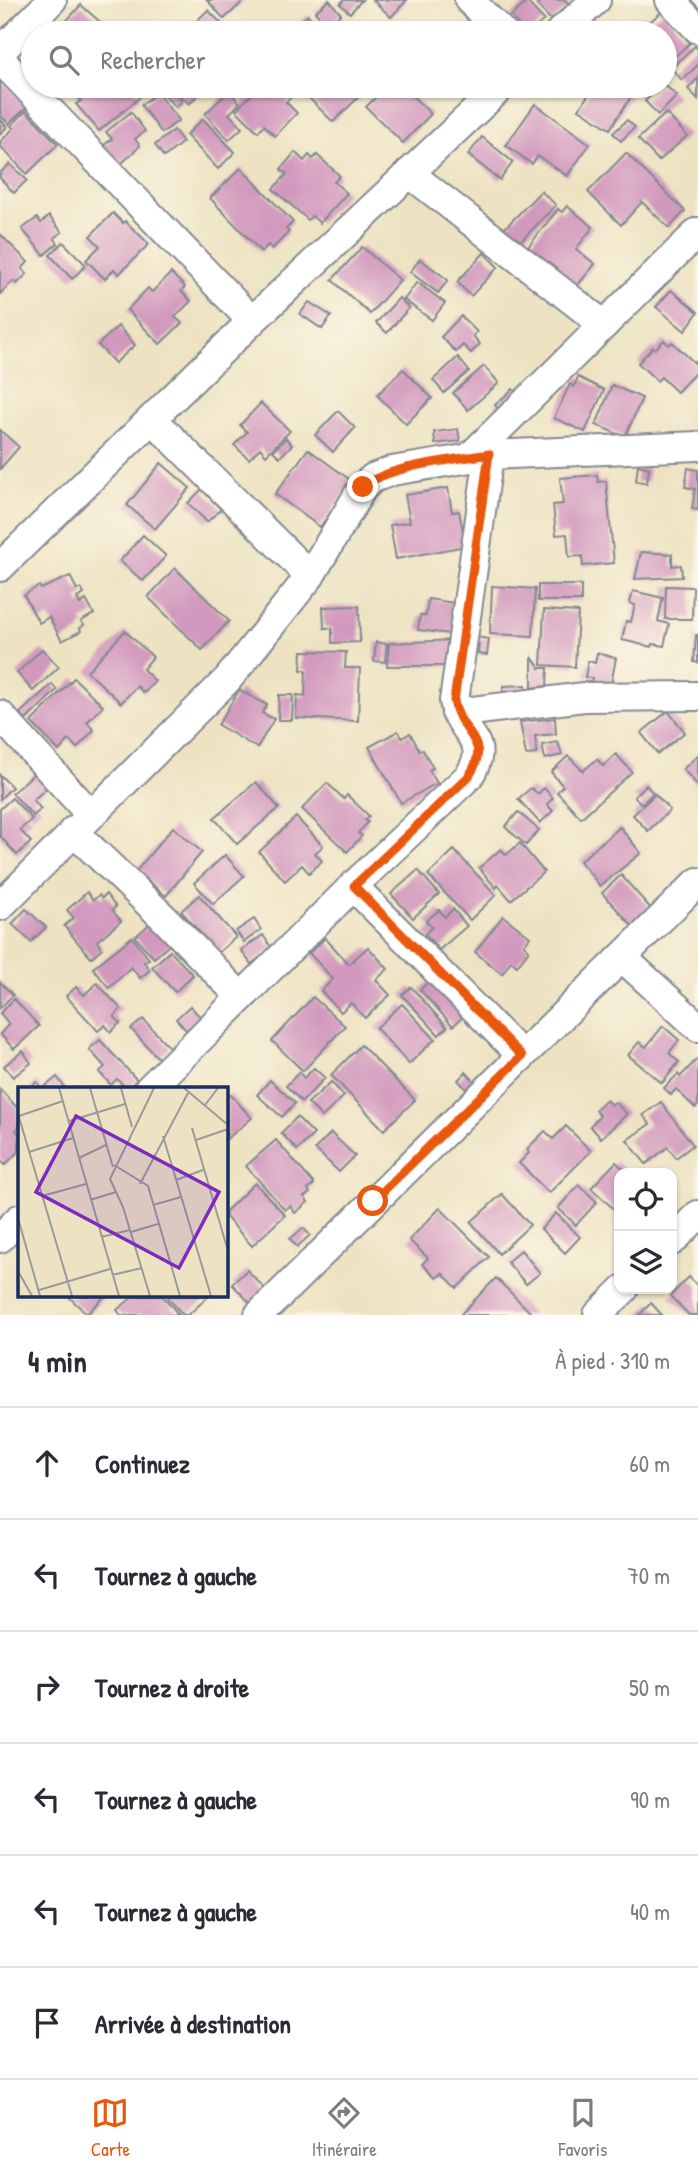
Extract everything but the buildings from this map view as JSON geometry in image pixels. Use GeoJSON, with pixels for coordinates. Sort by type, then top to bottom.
{"type":"FeatureCollection","features":[{"type":"Feature","properties":{"kind":"street"},"geometry":{"type":"LineString","coordinates":[[31,21],[52,0]]}},
{"type":"Feature","properties":{"kind":"street"},"geometry":{"type":"LineString","coordinates":[[469,0],[491,21]]}},
{"type":"Feature","properties":{"kind":"street"},"geometry":{"type":"LineString","coordinates":[[572,21],[596,0]]}},
{"type":"Feature","properties":{"kind":"street"},"geometry":{"type":"LineString","coordinates":[[670,0],[698,29]]}},
{"type":"Feature","properties":{"kind":"street"},"geometry":{"type":"LineString","coordinates":[[0,52],[21,31]]}},
{"type":"Feature","properties":{"kind":"street"},"geometry":{"type":"LineString","coordinates":[[0,59],[21,81]]}},
{"type":"Feature","properties":{"kind":"street"},"geometry":{"type":"LineString","coordinates":[[38,98],[252,321]]}},
{"type":"Feature","properties":{"kind":"street"},"geometry":{"type":"LineString","coordinates":[[0,567],[252,321],[489,98]]}},
{"type":"Feature","properties":{"kind":"street"},"geometry":{"type":"LineString","coordinates":[[409,173],[604,325]]}},
{"type":"Feature","properties":{"kind":"street"},"geometry":{"type":"LineString","coordinates":[[151,1087],[469,776],[476,766],[479,752],[477,743],[462,726],[454,701],[480,456],[604,325],[698,232]]}},
{"type":"Feature","properties":{"kind":"street"},"geometry":{"type":"LineString","coordinates":[[152,419],[310,576]]}},
{"type":"Feature","properties":{"kind":"street"},"geometry":{"type":"LineString","coordinates":[[0,906],[228,679],[310,576],[363,487],[373,478],[392,471],[480,456],[698,446]]}},
{"type":"Feature","properties":{"kind":"street"},"geometry":{"type":"LineString","coordinates":[[456,713],[583,697],[698,696]]}},
{"type":"Feature","properties":{"kind":"street"},"geometry":{"type":"LineString","coordinates":[[0,715],[81,823],[164,918],[242,997]]}},
{"type":"Feature","properties":{"kind":"street"},"geometry":{"type":"LineString","coordinates":[[259,1315],[698,882]]}},
{"type":"Feature","properties":{"kind":"street"},"geometry":{"type":"LineString","coordinates":[[354,886],[522,1056]]}},
{"type":"Feature","properties":{"kind":"street"},"geometry":{"type":"LineString","coordinates":[[623,958],[698,1027]]}},
{"type":"Feature","properties":{"kind":"street"},"geometry":{"type":"LineString","coordinates":[[677,1236],[698,1215]]}},
{"type":"Feature","properties":{"kind":"street"},"geometry":{"type":"LineString","coordinates":[[0,1238],[18,1220]]}},
{"type":"Feature","properties":{"kind":"street"},"geometry":{"type":"LineString","coordinates":[[598,1315],[619,1294]]}},
{"type":"Feature","properties":{"kind":"route"},"geometry":{"type":"LineString","coordinates":[[363,487],[373,478],[392,471],[489,454],[454,701],[462,726],[477,743],[479,752],[476,766],[469,776],[354,886],[522,1056],[373,1201]]}}]}
